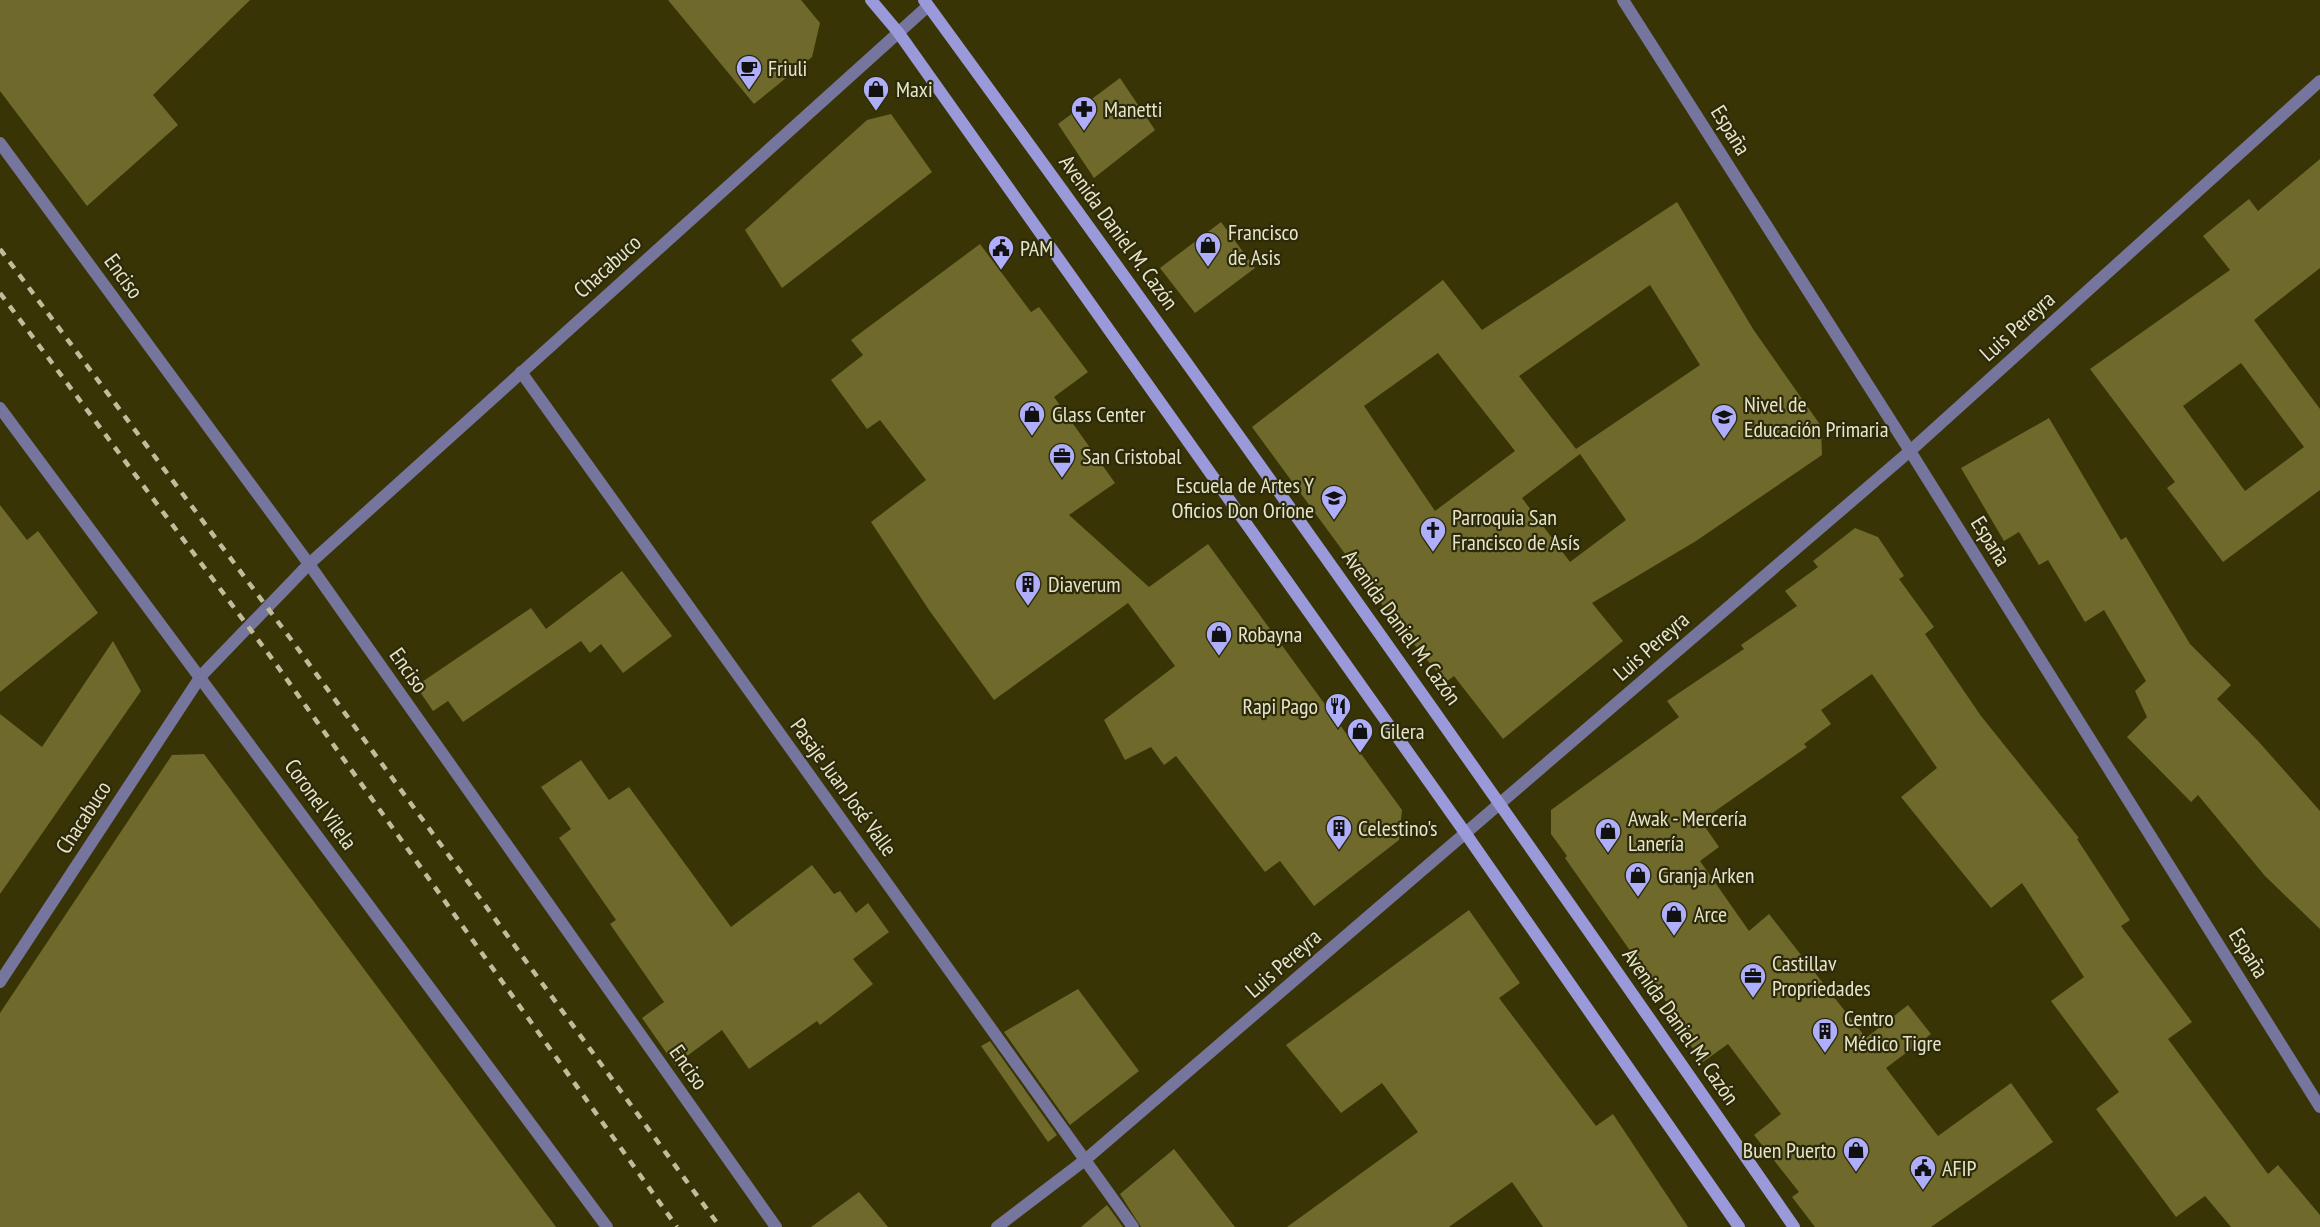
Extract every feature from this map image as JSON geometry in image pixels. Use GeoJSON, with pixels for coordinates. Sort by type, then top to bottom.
{"type":"FeatureCollection","features":[{"type":"Feature","properties":{"kind":"main road"},"geometry":{"type":"LineString","coordinates":[[871,0],[898,32],[1466,834],[1739,1227]]}},
{"type":"Feature","properties":{"kind":"main road","name":"Avenida Daniel M. Cazón"},"geometry":{"type":"LineString","coordinates":[[928,2],[1501,802],[1794,1227]]}},
{"type":"Feature","properties":{"kind":"street","name":"España"},"geometry":{"type":"LineString","coordinates":[[1623,0],[1910,451],[2320,1107]]}},
{"type":"Feature","properties":{"kind":"street","name":"Chacabuco"},"geometry":{"type":"LineString","coordinates":[[0,982],[201,676],[309,564],[898,32],[928,2]]}},
{"type":"Feature","properties":{"kind":"street","name":"Luis Pereyra"},"geometry":{"type":"LineString","coordinates":[[997,1227],[1085,1160],[1910,451],[2320,81]]}},
{"type":"Feature","properties":{"kind":"street","name":"Enciso"},"geometry":{"type":"LineString","coordinates":[[0,143],[309,564],[776,1227]]}},
{"type":"Feature","properties":{"kind":"street","name":"Pasaje Juan José Valle"},"geometry":{"type":"LineString","coordinates":[[521,372],[1133,1227]]}},
{"type":"Feature","properties":{"kind":"street","name":"Coronel Vilela"},"geometry":{"type":"LineString","coordinates":[[0,408],[201,676],[607,1227]]}},
{"type":"Feature","properties":{"kind":"building"},"geometry":{"type":"Polygon","coordinates":[[[0,0],[250,0],[153,95],[178,125],[87,206],[0,91],[0,0]]]}},
{"type":"Feature","properties":{"kind":"building"},"geometry":{"type":"Polygon","coordinates":[[[668,0],[801,0],[820,23],[812,57],[754,104],[668,0]]]}},
{"type":"Feature","properties":{"kind":"building"},"geometry":{"type":"Polygon","coordinates":[[[1120,78],[1155,130],[1094,178],[1058,124],[1120,78]]]}},
{"type":"Feature","properties":{"kind":"building"},"geometry":{"type":"Polygon","coordinates":[[[891,114],[932,172],[782,288],[745,230],[867,120],[891,114]]]}},
{"type":"Feature","properties":{"kind":"building"},"geometry":{"type":"Polygon","coordinates":[[[2320,159],[2320,268],[2254,320],[2320,409],[2320,490],[2223,562],[2167,488],[2175,482],[2090,369],[2230,270],[2203,236],[2249,199],[2258,211],[2320,159]],[[2241,363],[2183,406],[2245,491],[2304,447],[2241,363]]]}},
{"type":"Feature","properties":{"kind":"building"},"geometry":{"type":"Polygon","coordinates":[[[1677,202],[1753,329],[1821,426],[1822,455],[1696,541],[1592,603],[1623,641],[1503,739],[1454,676],[1446,682],[1395,622],[1252,427],[1443,280],[1482,330],[1677,202]],[[1650,285],[1519,376],[1576,449],[1700,365],[1650,285]],[[1438,353],[1364,406],[1435,511],[1515,451],[1438,353]],[[1580,454],[1522,498],[1570,562],[1626,520],[1580,454]]]}},
{"type":"Feature","properties":{"kind":"building","name":"Francisco de Asis"},"geometry":{"type":"Polygon","coordinates":[[[1221,222],[1255,268],[1195,313],[1160,268],[1221,222]]]}},
{"type":"Feature","properties":{"kind":"building"},"geometry":{"type":"Polygon","coordinates":[[[980,244],[1031,312],[1039,307],[1088,372],[1054,397],[1115,483],[1069,515],[1149,587],[1208,544],[1402,810],[1399,840],[1314,906],[1280,861],[1265,872],[1176,756],[1164,765],[1151,747],[1125,760],[1104,720],[1175,666],[1128,603],[994,700],[929,610],[871,522],[926,480],[880,420],[867,429],[831,380],[863,355],[851,340],[980,244]]]}},
{"type":"Feature","properties":{"kind":"building"},"geometry":{"type":"Polygon","coordinates":[[[2049,418],[2121,540],[2126,537],[2190,644],[2231,685],[2217,699],[2259,742],[2320,811],[2320,929],[2265,876],[2198,795],[2191,802],[2127,737],[2147,717],[2135,691],[2146,681],[2104,610],[2085,622],[2048,560],[2039,565],[2019,532],[2004,541],[1961,468],[2049,418]]]}},
{"type":"Feature","properties":{"kind":"building"},"geometry":{"type":"Polygon","coordinates":[[[0,505],[27,540],[38,531],[98,613],[0,692],[0,505]]]}},
{"type":"Feature","properties":{"kind":"building"},"geometry":{"type":"Polygon","coordinates":[[[1855,528],[1878,537],[1904,576],[1899,579],[1934,627],[1925,634],[1981,716],[2079,838],[2077,839],[2130,920],[2121,926],[2192,1022],[2168,1039],[2268,1174],[2278,1165],[2320,1215],[2320,1227],[2231,1227],[2205,1196],[2176,1217],[2096,1109],[2119,1092],[2051,1001],[2084,977],[2022,883],[1991,908],[1901,797],[1937,768],[1872,674],[1821,710],[1831,724],[1804,744],[1807,747],[1701,821],[1719,847],[1700,861],[1749,931],[1769,914],[1866,1038],[1908,1005],[1931,1034],[1886,1068],[1938,1136],[2011,1083],[2053,1142],[1931,1227],[1815,1227],[1792,1197],[1799,1192],[1754,1135],[1781,1114],[1728,1044],[1703,1062],[1679,1030],[1683,1026],[1565,858],[1567,856],[1551,834],[1551,810],[1679,717],[1667,701],[1744,649],[1741,645],[1797,606],[1785,591],[1818,567],[1813,561],[1855,528]]]}},
{"type":"Feature","properties":{"kind":"building"},"geometry":{"type":"Polygon","coordinates":[[[622,571],[672,636],[623,673],[601,644],[590,653],[581,641],[463,722],[448,701],[433,711],[416,686],[531,608],[546,629],[622,571]]]}},
{"type":"Feature","properties":{"kind":"building"},"geometry":{"type":"Polygon","coordinates":[[[113,641],[141,691],[0,894],[0,714],[42,747],[113,641]]]}},
{"type":"Feature","properties":{"kind":"building"},"geometry":{"type":"Polygon","coordinates":[[[204,754],[556,1227],[0,1227],[0,1013],[172,755],[204,754]]]}},
{"type":"Feature","properties":{"kind":"building"},"geometry":{"type":"Polygon","coordinates":[[[581,760],[609,800],[629,787],[731,927],[812,865],[834,894],[840,891],[856,913],[868,903],[889,932],[853,959],[873,984],[820,1025],[817,1021],[749,1069],[722,1030],[675,1065],[642,1018],[664,1002],[610,924],[616,920],[559,838],[571,829],[541,787],[581,760]]]}},
{"type":"Feature","properties":{"kind":"building"},"geometry":{"type":"Polygon","coordinates":[[[1469,910],[1520,983],[1499,998],[1596,1126],[1613,1114],[1688,1227],[1543,1227],[1512,1182],[1449,1227],[1287,1227],[1418,1132],[1382,1083],[1341,1113],[1286,1045],[1469,910]]]}},
{"type":"Feature","properties":{"kind":"building"},"geometry":{"type":"Polygon","coordinates":[[[1078,989],[1139,1071],[1070,1125],[1004,1032],[1078,989]]]}},
{"type":"Feature","properties":{"kind":"building"},"geometry":{"type":"Polygon","coordinates":[[[990,1041],[1057,1135],[1048,1142],[981,1046],[990,1041]]]}},
{"type":"Feature","properties":{"kind":"building"},"geometry":{"type":"Polygon","coordinates":[[[1174,1149],[1235,1227],[1141,1227],[1120,1194],[1174,1149]]]}},
{"type":"Feature","properties":{"kind":"building"},"geometry":{"type":"Polygon","coordinates":[[[859,1192],[888,1227],[811,1227],[859,1192]]]}},
{"type":"Feature","properties":{"kind":"building"},"geometry":{"type":"Polygon","coordinates":[[[1107,1205],[1123,1227],[1081,1227],[1107,1205]]]}},
{"type":"Feature","properties":{"kind":"railway"},"geometry":{"type":"LineString","coordinates":[[0,249],[290,638],[720,1227]]}},
{"type":"Feature","properties":{"kind":"railway"},"geometry":{"type":"LineString","coordinates":[[0,293],[273,660],[677,1227]]}},
{"type":"Feature","properties":{"kind":"place","name":"Friuli"},"geometry":{"type":"Point","coordinates":[749,91]}},
{"type":"Feature","properties":{"kind":"place","name":"Maxi"},"geometry":{"type":"Point","coordinates":[876,112]}},
{"type":"Feature","properties":{"kind":"place","name":"Manetti"},"geometry":{"type":"Point","coordinates":[1084,132]}},
{"type":"Feature","properties":{"kind":"place","name":"Francisco de Asis"},"geometry":{"type":"Point","coordinates":[1208,268]}},
{"type":"Feature","properties":{"kind":"place","name":"PAM"},"geometry":{"type":"Point","coordinates":[1001,271]}},
{"type":"Feature","properties":{"kind":"place","name":"Glass Center"},"geometry":{"type":"Point","coordinates":[1032,437]}},
{"type":"Feature","properties":{"kind":"place","name":"Nivel de Educación Primaria"},"geometry":{"type":"Point","coordinates":[1724,440]}},
{"type":"Feature","properties":{"kind":"place","name":"San Cristobal"},"geometry":{"type":"Point","coordinates":[1062,479]}},
{"type":"Feature","properties":{"kind":"place","name":"Escuela de Artes Y Oficios Don Orione"},"geometry":{"type":"Point","coordinates":[1334,521]}},
{"type":"Feature","properties":{"kind":"place","name":"Parroquia San Francisco de Asís"},"geometry":{"type":"Point","coordinates":[1433,553]}},
{"type":"Feature","properties":{"kind":"place","name":"Diaverum"},"geometry":{"type":"Point","coordinates":[1028,607]}},
{"type":"Feature","properties":{"kind":"place","name":"Robayna"},"geometry":{"type":"Point","coordinates":[1219,657]}},
{"type":"Feature","properties":{"kind":"place","name":"Rapi Pago"},"geometry":{"type":"Point","coordinates":[1338,729]}},
{"type":"Feature","properties":{"kind":"place","name":"Gilera"},"geometry":{"type":"Point","coordinates":[1360,754]}},
{"type":"Feature","properties":{"kind":"place","name":"Celestino's"},"geometry":{"type":"Point","coordinates":[1339,851]}},
{"type":"Feature","properties":{"kind":"place","name":"Awak - Mercería Lanería"},"geometry":{"type":"Point","coordinates":[1608,854]}},
{"type":"Feature","properties":{"kind":"place","name":"Granja Arken"},"geometry":{"type":"Point","coordinates":[1638,898]}},
{"type":"Feature","properties":{"kind":"place","name":"Arce"},"geometry":{"type":"Point","coordinates":[1674,937]}},
{"type":"Feature","properties":{"kind":"place","name":"Castillav Propriedades"},"geometry":{"type":"Point","coordinates":[1753,999]}},
{"type":"Feature","properties":{"kind":"place","name":"Centro Médico Tigre"},"geometry":{"type":"Point","coordinates":[1825,1054]}},
{"type":"Feature","properties":{"kind":"place","name":"Buen Puerto"},"geometry":{"type":"Point","coordinates":[1856,1173]}},
{"type":"Feature","properties":{"kind":"place","name":"AFIP"},"geometry":{"type":"Point","coordinates":[1923,1191]}}]}
